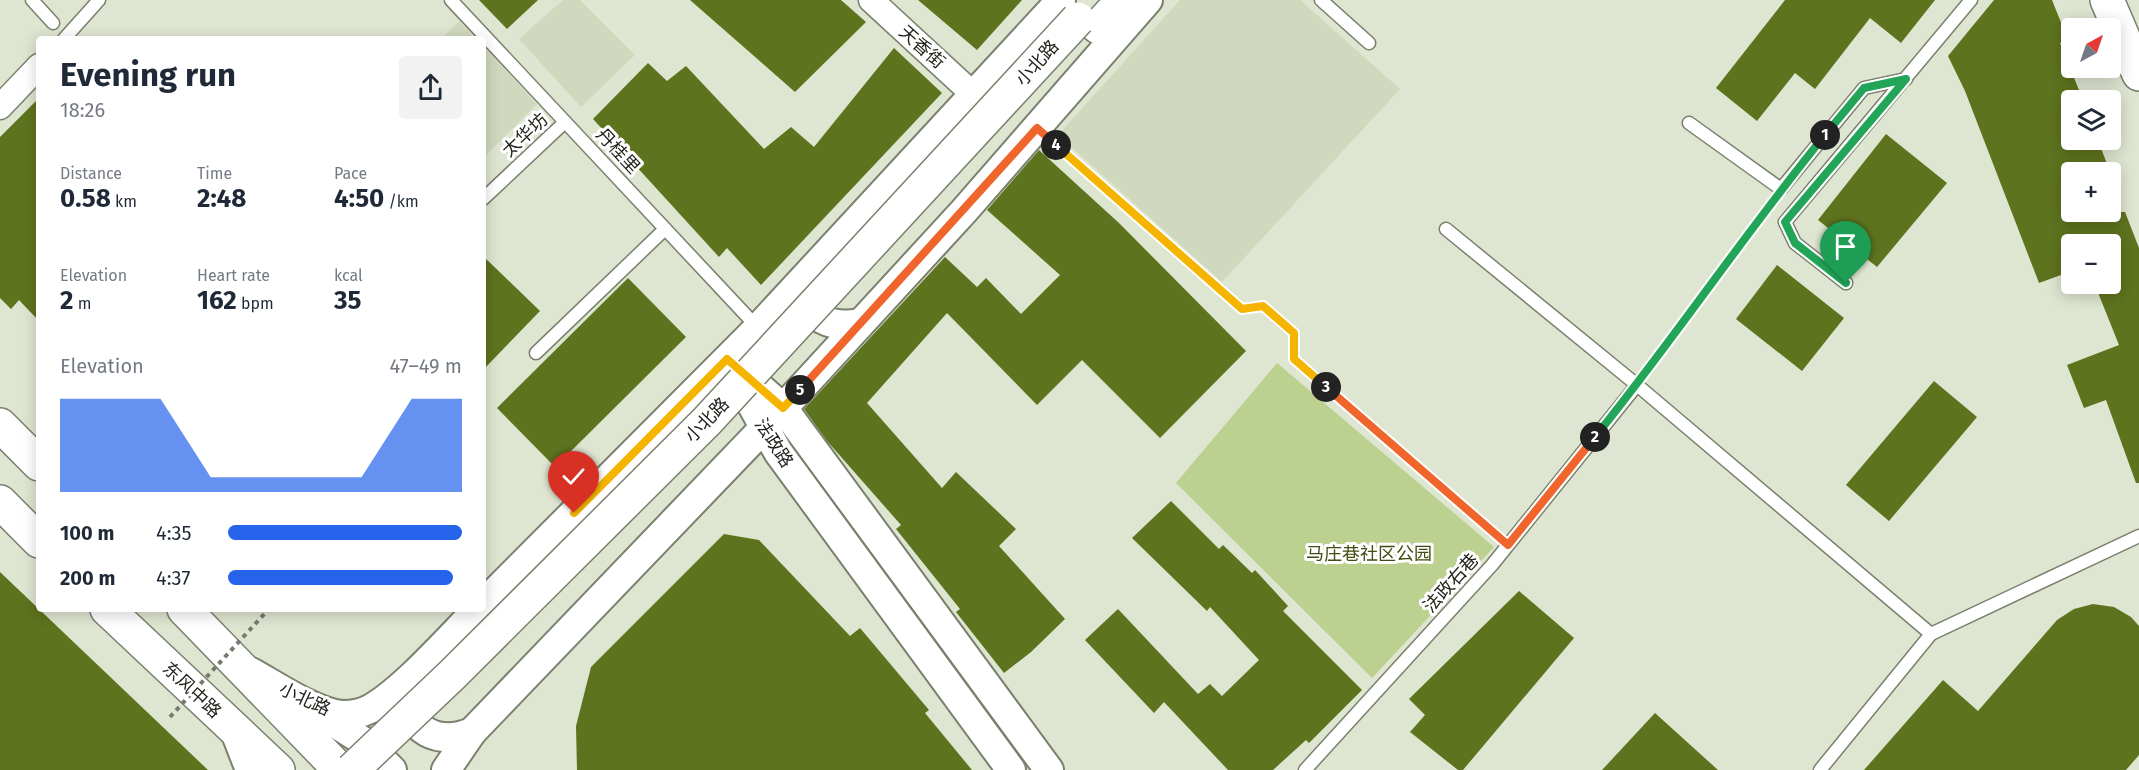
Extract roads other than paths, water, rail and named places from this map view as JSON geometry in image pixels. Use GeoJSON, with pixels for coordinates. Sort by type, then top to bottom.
{"type":"FeatureCollection","features":[{"type":"Feature","properties":{"kind":"main road","name":"小北路"},"geometry":{"type":"LineString","coordinates":[[352,770],[453,674],[707,421],[1083,11],[1124,0]]}},
{"type":"Feature","properties":{"kind":"main road"},"geometry":{"type":"LineString","coordinates":[[2107,0],[2139,74]]}},
{"type":"Feature","properties":{"kind":"main road","name":"小北路"},"geometry":{"type":"LineString","coordinates":[[381,770],[442,714],[758,396],[1083,11]]}},
{"type":"Feature","properties":{"kind":"main road"},"geometry":{"type":"LineString","coordinates":[[0,425],[36,461]]}},
{"type":"Feature","properties":{"kind":"main road"},"geometry":{"type":"LineString","coordinates":[[0,502],[36,538]]}},
{"type":"Feature","properties":{"kind":"main road","name":"东风中路"},"geometry":{"type":"LineString","coordinates":[[109,612],[278,770]]}},
{"type":"Feature","properties":{"kind":"main road"},"geometry":{"type":"LineString","coordinates":[[187,612],[340,770]]}},
{"type":"Feature","properties":{"kind":"street","name":"天香街"},"geometry":{"type":"LineString","coordinates":[[871,0],[974,94]]}},
{"type":"Feature","properties":{"kind":"street"},"geometry":{"type":"LineString","coordinates":[[446,770],[472,732],[783,408],[1037,128],[1148,0]]}},
{"type":"Feature","properties":{"kind":"street","name":"小北路"},"geometry":{"type":"LineString","coordinates":[[486,601],[758,328],[974,94],[1083,11]]}},
{"type":"Feature","properties":{"kind":"street"},"geometry":{"type":"LineString","coordinates":[[0,107],[36,69]]}},
{"type":"Feature","properties":{"kind":"street"},"geometry":{"type":"LineString","coordinates":[[812,268],[807,299],[813,313],[835,325],[860,323]]}},
{"type":"Feature","properties":{"kind":"street","name":"法政路"},"geometry":{"type":"LineString","coordinates":[[727,359],[783,408],[1049,770]]}},
{"type":"Feature","properties":{"kind":"street","name":"法政路"},"geometry":{"type":"LineString","coordinates":[[727,359],[763,429],[1011,770]]}},
{"type":"Feature","properties":{"kind":"street","name":"小北路"},"geometry":{"type":"LineString","coordinates":[[240,666],[326,711],[342,715],[370,709],[409,677],[475,612]]}},
{"type":"Feature","properties":{"kind":"street"},"geometry":{"type":"LineString","coordinates":[[240,666],[348,731],[392,770]]}},
{"type":"Feature","properties":{"kind":"street"},"geometry":{"type":"LineString","coordinates":[[409,677],[409,711],[423,729],[438,738],[448,740],[472,732]]}},
{"type":"Feature","properties":{"kind":"street"},"geometry":{"type":"LineString","coordinates":[[234,729],[239,770]]}},
{"type":"Feature","properties":{"kind":"street"},"geometry":{"type":"LineString","coordinates":[[234,729],[250,770]]}},
{"type":"Feature","properties":{"kind":"lane"},"geometry":{"type":"LineString","coordinates":[[32,0],[53,23]]}},
{"type":"Feature","properties":{"kind":"lane"},"geometry":{"type":"LineString","coordinates":[[67,36],[99,0]]}},
{"type":"Feature","properties":{"kind":"lane","name":"丹桂里"},"geometry":{"type":"LineString","coordinates":[[451,0],[485,36]]}},
{"type":"Feature","properties":{"kind":"lane"},"geometry":{"type":"LineString","coordinates":[[1321,0],[1369,43]]}},
{"type":"Feature","properties":{"kind":"lane"},"geometry":{"type":"LineString","coordinates":[[1846,283],[1795,243],[1785,222],[1971,0]]}},
{"type":"Feature","properties":{"kind":"lane","name":"丹桂里"},"geometry":{"type":"LineString","coordinates":[[486,37],[758,328]]}},
{"type":"Feature","properties":{"kind":"lane"},"geometry":{"type":"LineString","coordinates":[[1689,123],[1781,189],[1864,88],[1906,79]]}},
{"type":"Feature","properties":{"kind":"lane","name":"太华坊"},"geometry":{"type":"LineString","coordinates":[[486,196],[565,122]]}},
{"type":"Feature","properties":{"kind":"lane"},"geometry":{"type":"LineString","coordinates":[[536,353],[665,229]]}},
{"type":"Feature","properties":{"kind":"lane"},"geometry":{"type":"LineString","coordinates":[[1446,229],[1637,385],[1931,634]]}},
{"type":"Feature","properties":{"kind":"lane","name":"法政右巷"},"geometry":{"type":"LineString","coordinates":[[1305,770],[1508,545],[1637,385]]}},
{"type":"Feature","properties":{"kind":"lane"},"geometry":{"type":"LineString","coordinates":[[1820,770],[1931,634],[2139,536]]}},
{"type":"Feature","properties":{"kind":"park label","name":"马庄巷社区公园"},"geometry":{"type":"Point","coordinates":[1369,554]}}]}
